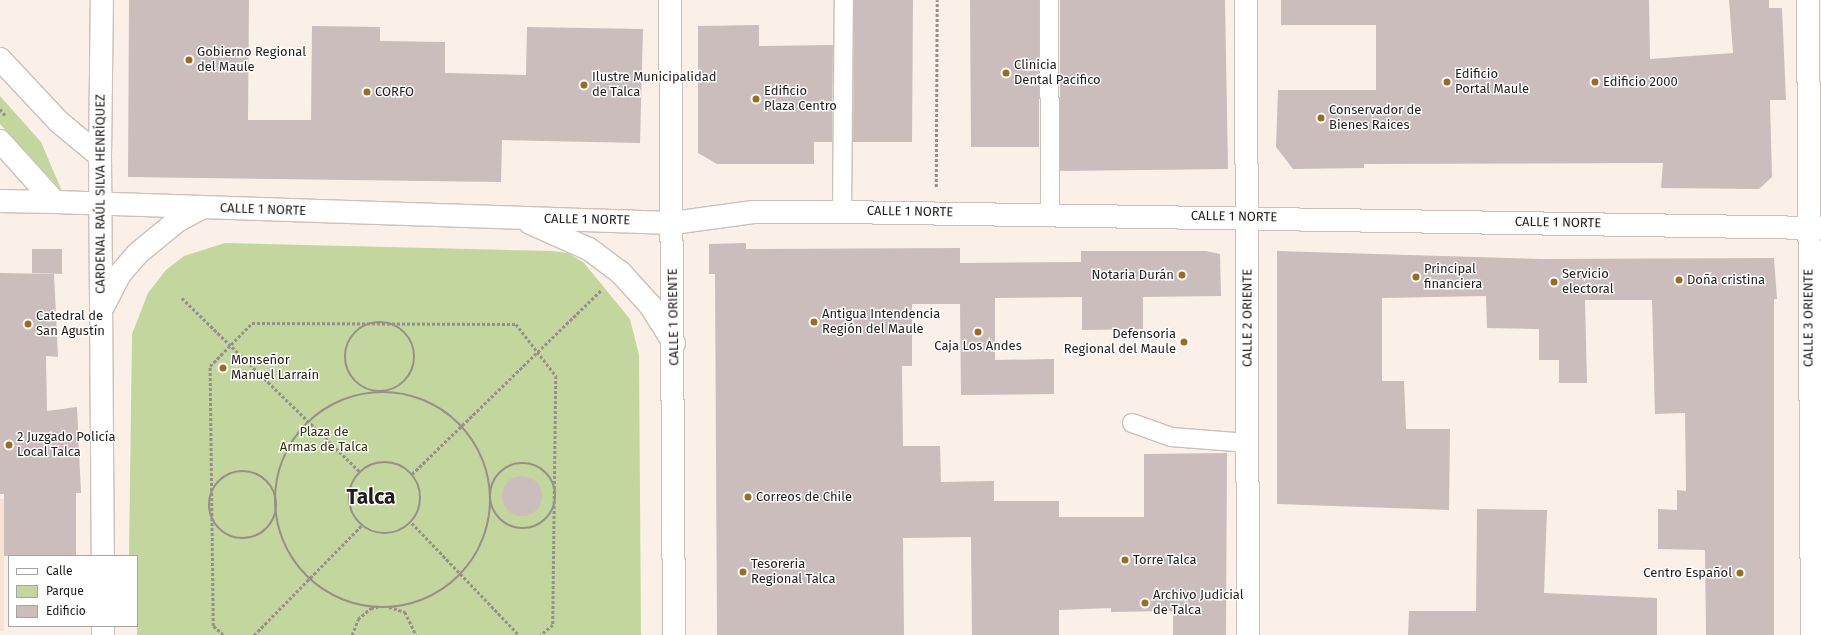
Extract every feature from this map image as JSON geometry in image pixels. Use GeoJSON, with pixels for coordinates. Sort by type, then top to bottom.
{"type":"FeatureCollection","features":[{"type":"Feature","properties":{"kind":"main road","name":"CARDENAL RAÚL SILVA HENRÍQUEZ"},"geometry":{"type":"LineString","coordinates":[[102,0],[100,156],[103,555]]}},
{"type":"Feature","properties":{"kind":"main road","name":"CALLE 1 ORIENTE"},"geometry":{"type":"LineString","coordinates":[[670,0],[674,343],[674,635]]}},
{"type":"Feature","properties":{"kind":"main road","name":"CALLE 2 ORIENTE"},"geometry":{"type":"LineString","coordinates":[[1246,0],[1248,635]]}},
{"type":"Feature","properties":{"kind":"main road","name":"CALLE 3 ORIENTE"},"geometry":{"type":"LineString","coordinates":[[1808,0],[1814,44],[1815,228],[1812,635]]}},
{"type":"Feature","properties":{"kind":"main road"},"geometry":{"type":"LineString","coordinates":[[0,59],[59,122],[100,156]]}},
{"type":"Feature","properties":{"kind":"main road"},"geometry":{"type":"LineString","coordinates":[[0,141],[56,202]]}},
{"type":"Feature","properties":{"kind":"main road","name":"CALLE 1 NORTE"},"geometry":{"type":"LineString","coordinates":[[0,201],[56,202],[200,209],[673,223],[753,212],[938,212],[1050,216],[1247,217],[1815,228]]}},
{"type":"Feature","properties":{"kind":"main road"},"geometry":{"type":"LineString","coordinates":[[101,320],[105,297],[137,254],[177,221],[200,209]]}},
{"type":"Feature","properties":{"kind":"main road"},"geometry":{"type":"LineString","coordinates":[[516,218],[588,249],[620,272],[650,305],[674,343]]}},
{"type":"Feature","properties":{"kind":"lane"},"geometry":{"type":"LineString","coordinates":[[842,212],[844,0]]}},
{"type":"Feature","properties":{"kind":"lane"},"geometry":{"type":"LineString","coordinates":[[1049,0],[1050,216]]}},
{"type":"Feature","properties":{"kind":"lane"},"geometry":{"type":"LineString","coordinates":[[1132,423],[1171,437],[1248,443]]}},
{"type":"Feature","properties":{"kind":"path"},"geometry":{"type":"LineString","coordinates":[[938,0],[938,212]]}},
{"type":"Feature","properties":{"kind":"path"},"geometry":{"type":"LineString","coordinates":[[412,474],[620,272]]}},
{"type":"Feature","properties":{"kind":"path"},"geometry":{"type":"LineString","coordinates":[[182,298],[360,472]]}},
{"type":"Feature","properties":{"kind":"path"},"geometry":{"type":"LineString","coordinates":[[223,635],[213,626],[210,508],[210,366],[252,323],[516,324],[556,376],[554,625],[541,635]]}},
{"type":"Feature","properties":{"kind":"path"},"geometry":{"type":"LineString","coordinates":[[352,635],[358,619],[365,612],[386,606],[427,599],[463,573],[480,550],[491,515],[490,478],[477,444],[453,416],[422,398],[383,393],[364,388],[355,381],[346,361],[346,350],[358,331],[379,323],[401,329],[409,337],[416,359],[406,381],[383,393],[350,396],[318,412],[308,422],[294,437],[278,468],[277,503],[276,514],[262,533],[240,539],[219,529],[210,508],[214,487],[230,473],[240,471],[261,476],[269,483],[277,503],[280,538],[298,568],[324,592],[356,605],[386,606],[405,612],[416,635]]}},
{"type":"Feature","properties":{"kind":"path"},"geometry":{"type":"LineString","coordinates":[[387,462],[412,474],[421,492],[417,517],[412,523],[399,532],[386,535],[361,526],[350,510],[348,498],[350,486],[360,472],[387,462]]}},
{"type":"Feature","properties":{"kind":"path"},"geometry":{"type":"LineString","coordinates":[[522,463],[532,464],[549,476],[556,496],[548,518],[539,525],[517,530],[497,518],[491,497],[494,477],[502,469],[522,463]]}},
{"type":"Feature","properties":{"kind":"path"},"geometry":{"type":"LineString","coordinates":[[412,523],[463,573],[519,635]]}},
{"type":"Feature","properties":{"kind":"path"},"geometry":{"type":"LineString","coordinates":[[254,635],[361,526]]}},
{"type":"Feature","properties":{"kind":"shaded area"},"geometry":{"type":"Polygon","coordinates":[[[0,499],[4,499],[4,631],[0,631],[0,499]]]}},
{"type":"Feature","properties":{"kind":"green space"},"geometry":{"type":"Polygon","coordinates":[[[0,96],[41,142],[62,191],[0,124],[0,96]]]}},
{"type":"Feature","properties":{"kind":"green space","name":"Plaza de Armas de Talca"},"geometry":{"type":"Polygon","coordinates":[[[225,243],[552,251],[568,253],[584,263],[630,319],[639,355],[641,635],[137,635],[138,555],[129,555],[132,334],[148,293],[166,270],[184,256],[225,243]]]}},
{"type":"Feature","properties":{"kind":"building"},"geometry":{"type":"Polygon","coordinates":[[[129,0],[249,0],[248,120],[311,120],[312,26],[380,27],[380,41],[445,42],[445,73],[526,75],[527,27],[643,29],[640,143],[502,140],[501,182],[128,177],[129,0]]]}},
{"type":"Feature","properties":{"kind":"building"},"geometry":{"type":"Polygon","coordinates":[[[854,0],[913,0],[912,142],[853,142],[854,0]]]}},
{"type":"Feature","properties":{"kind":"building","name":"Clinicia Dental Pacifico"},"geometry":{"type":"Polygon","coordinates":[[[970,0],[1039,0],[1039,147],[971,147],[970,0]]]}},
{"type":"Feature","properties":{"kind":"building"},"geometry":{"type":"Polygon","coordinates":[[[1060,0],[1225,0],[1228,169],[1060,171],[1060,0]]]}},
{"type":"Feature","properties":{"kind":"building"},"geometry":{"type":"Polygon","coordinates":[[[1281,0],[1649,0],[1650,59],[1733,53],[1729,0],[1769,0],[1769,8],[1782,8],[1786,100],[1770,100],[1772,177],[1759,189],[1661,188],[1663,163],[1364,164],[1364,168],[1293,169],[1276,147],[1278,90],[1376,90],[1376,25],[1281,25],[1281,0]]]}},
{"type":"Feature","properties":{"kind":"building","name":"Edificio Plaza Centro"},"geometry":{"type":"Polygon","coordinates":[[[759,25],[759,46],[833,45],[832,142],[814,142],[814,164],[717,164],[698,153],[698,26],[759,25]]]}},
{"type":"Feature","properties":{"kind":"building"},"geometry":{"type":"Polygon","coordinates":[[[746,243],[746,249],[960,248],[960,263],[1081,262],[1081,251],[1206,251],[1220,254],[1221,296],[1143,297],[1143,329],[1082,330],[1082,297],[995,298],[995,360],[1054,359],[1054,394],[961,395],[960,304],[912,304],[912,366],[902,366],[903,446],[940,446],[941,482],[994,481],[994,501],[1059,501],[1059,517],[1144,517],[1144,454],[1227,453],[1226,635],[1173,635],[1173,611],[1111,612],[1111,608],[1059,610],[1059,635],[972,635],[971,537],[903,538],[904,635],[717,635],[715,274],[709,274],[709,244],[746,243]]]}},
{"type":"Feature","properties":{"kind":"building"},"geometry":{"type":"Polygon","coordinates":[[[32,249],[62,249],[62,274],[32,273],[32,249]]]}},
{"type":"Feature","properties":{"kind":"building"},"geometry":{"type":"Polygon","coordinates":[[[1277,251],[1541,259],[1774,258],[1777,299],[1774,299],[1774,635],[1706,635],[1705,550],[1658,549],[1658,509],[1677,510],[1677,490],[1686,491],[1685,413],[1655,414],[1652,300],[1585,300],[1587,383],[1559,383],[1559,360],[1539,360],[1539,329],[1487,328],[1486,296],[1382,298],[1382,381],[1404,381],[1406,429],[1450,429],[1449,510],[1277,504],[1277,251]]]}},
{"type":"Feature","properties":{"kind":"building"},"geometry":{"type":"Polygon","coordinates":[[[0,273],[54,274],[58,357],[46,356],[47,411],[77,407],[81,493],[76,493],[76,555],[4,556],[4,494],[0,494],[0,273]]]}},
{"type":"Feature","properties":{"kind":"building"},"geometry":{"type":"Polygon","coordinates":[[[526,476],[533,479],[539,485],[542,496],[541,504],[533,513],[526,516],[518,516],[511,513],[503,504],[502,492],[505,485],[514,477],[526,476]]]}},
{"type":"Feature","properties":{"kind":"building"},"geometry":{"type":"Polygon","coordinates":[[[1477,509],[1547,510],[1544,593],[1657,598],[1657,635],[1408,635],[1409,611],[1476,611],[1477,509]]]}},
{"type":"Feature","properties":{"kind":"place","name":"Gobierno Regional del Maule"},"geometry":{"type":"Point","coordinates":[189,60]}},
{"type":"Feature","properties":{"kind":"place","name":"Clinicia Dental Pacifico"},"geometry":{"type":"Point","coordinates":[1006,73]}},
{"type":"Feature","properties":{"kind":"place","name":"Edificio Portal Maule"},"geometry":{"type":"Point","coordinates":[1447,82]}},
{"type":"Feature","properties":{"kind":"place","name":"Edificio 2000"},"geometry":{"type":"Point","coordinates":[1595,82]}},
{"type":"Feature","properties":{"kind":"place","name":"Ilustre Municipalidad de Talca"},"geometry":{"type":"Point","coordinates":[584,85]}},
{"type":"Feature","properties":{"kind":"place","name":"CORFO"},"geometry":{"type":"Point","coordinates":[367,92]}},
{"type":"Feature","properties":{"kind":"place","name":"Edificio Plaza Centro"},"geometry":{"type":"Point","coordinates":[756,99]}},
{"type":"Feature","properties":{"kind":"place","name":"Conservador de Bienes Raices"},"geometry":{"type":"Point","coordinates":[1321,118]}},
{"type":"Feature","properties":{"kind":"place","name":"Notaria Durán"},"geometry":{"type":"Point","coordinates":[1182,275]}},
{"type":"Feature","properties":{"kind":"place","name":"Principal financiera"},"geometry":{"type":"Point","coordinates":[1416,277]}},
{"type":"Feature","properties":{"kind":"place","name":"Doña cristina"},"geometry":{"type":"Point","coordinates":[1679,280]}},
{"type":"Feature","properties":{"kind":"place","name":"Servicio electoral"},"geometry":{"type":"Point","coordinates":[1554,282]}},
{"type":"Feature","properties":{"kind":"place","name":"Antigua Intendencia Región del Maule"},"geometry":{"type":"Point","coordinates":[814,322]}},
{"type":"Feature","properties":{"kind":"place","name":"Catedral de San Agustín"},"geometry":{"type":"Point","coordinates":[28,324]}},
{"type":"Feature","properties":{"kind":"place","name":"Caja Los Andes"},"geometry":{"type":"Point","coordinates":[978,332]}},
{"type":"Feature","properties":{"kind":"place","name":"Defensoria Regional del Maule"},"geometry":{"type":"Point","coordinates":[1184,342]}},
{"type":"Feature","properties":{"kind":"place","name":"Monseñor Manuel Larraín"},"geometry":{"type":"Point","coordinates":[223,368]}},
{"type":"Feature","properties":{"kind":"place","name":"2 Juzgado Policía Local Talca"},"geometry":{"type":"Point","coordinates":[9,445]}},
{"type":"Feature","properties":{"kind":"place","name":"Correos de Chile"},"geometry":{"type":"Point","coordinates":[748,497]}},
{"type":"Feature","properties":{"kind":"place","name":"Torre Talca"},"geometry":{"type":"Point","coordinates":[1125,560]}},
{"type":"Feature","properties":{"kind":"place","name":"Tesoreria Regional Talca"},"geometry":{"type":"Point","coordinates":[743,572]}},
{"type":"Feature","properties":{"kind":"place","name":"Centro Español"},"geometry":{"type":"Point","coordinates":[1740,573]}},
{"type":"Feature","properties":{"kind":"place","name":"Archivo Judicial de Talca"},"geometry":{"type":"Point","coordinates":[1145,603]}},
{"type":"Feature","properties":{"kind":"district","name":"Talca"},"geometry":{"type":"Point","coordinates":[371,497]}}]}
